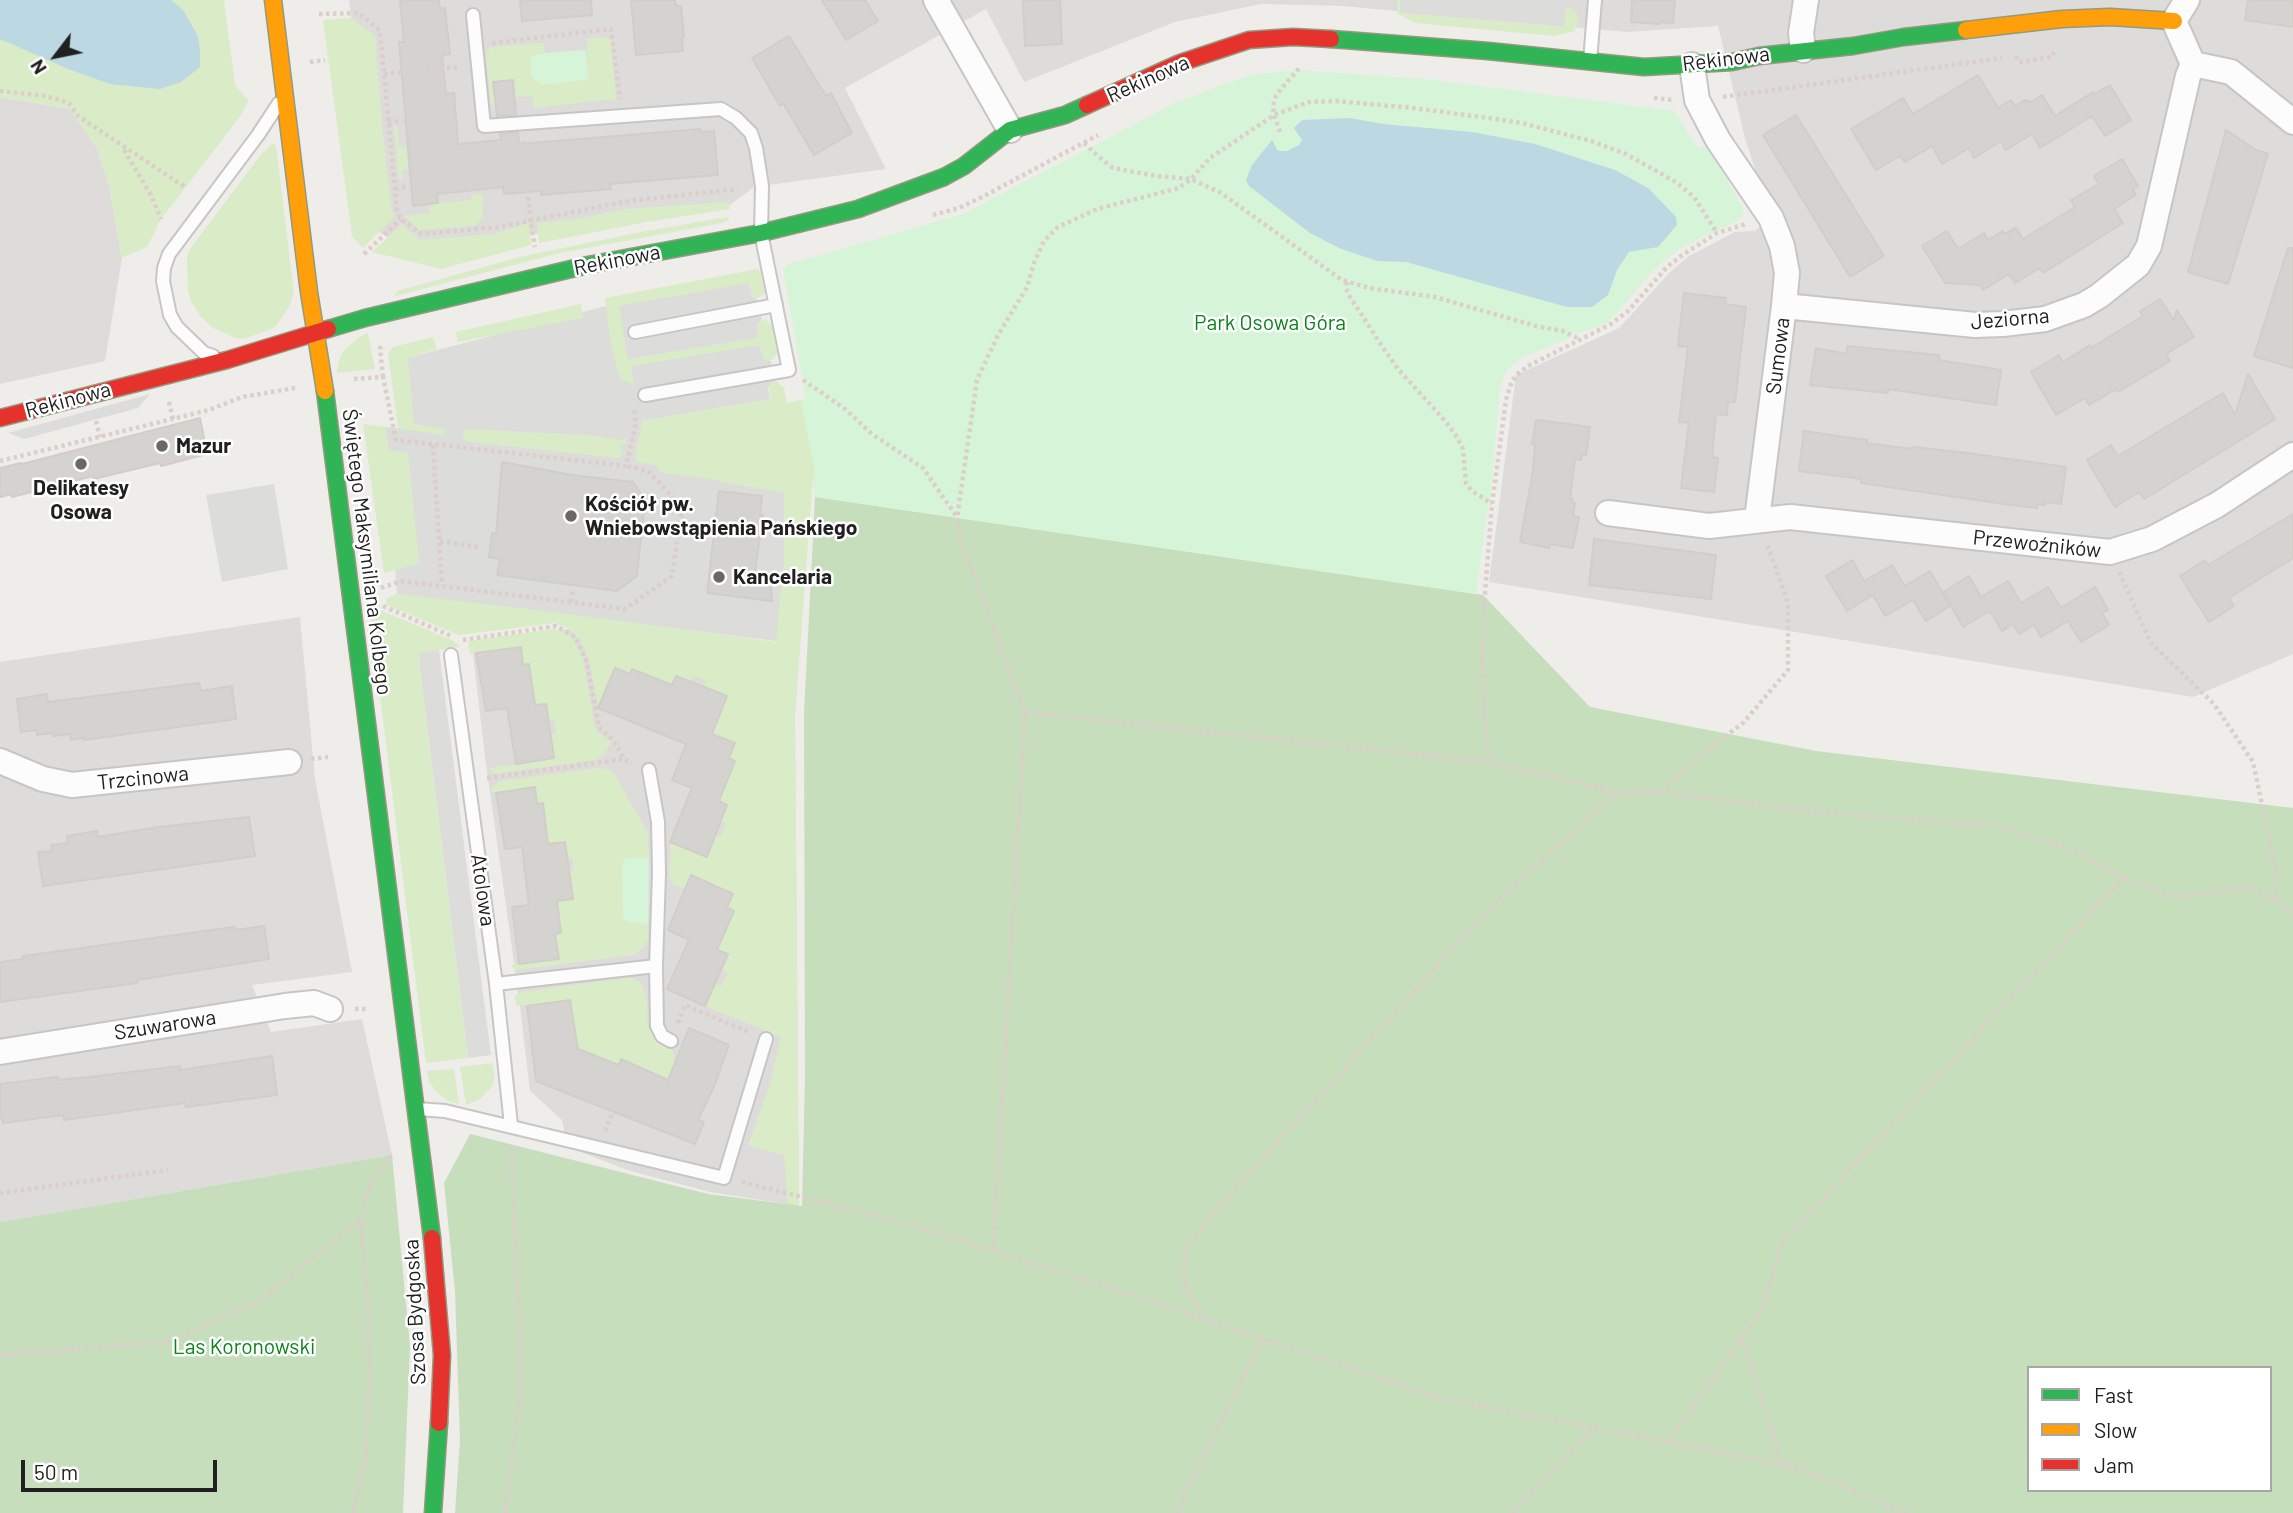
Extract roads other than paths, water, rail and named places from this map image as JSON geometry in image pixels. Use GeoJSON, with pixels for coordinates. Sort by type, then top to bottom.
{"type":"FeatureCollection","features":[{"type":"Feature","properties":{"kind":"street","name":"Świętego Maksymiliana Kolbego"},"geometry":{"type":"LineString","coordinates":[[273,0],[417,1109]]}},
{"type":"Feature","properties":{"kind":"street"},"geometry":{"type":"LineString","coordinates":[[936,0],[1010,130]]}},
{"type":"Feature","properties":{"kind":"street"},"geometry":{"type":"LineString","coordinates":[[1803,50],[1801,33],[1806,0]]}},
{"type":"Feature","properties":{"kind":"street"},"geometry":{"type":"LineString","coordinates":[[2187,0],[2174,21],[2193,64],[2231,72],[2293,122]]}},
{"type":"Feature","properties":{"kind":"street","name":"Rekinowa"},"geometry":{"type":"LineString","coordinates":[[0,418],[227,360],[375,315],[539,276],[761,233],[858,209],[944,177],[964,166],[1010,130],[1065,115],[1180,63],[1249,40],[1293,37],[1333,39],[1644,67],[1732,62],[1803,50],[2062,19],[2121,17],[2174,21]]}},
{"type":"Feature","properties":{"kind":"street","name":"Jeziorna"},"geometry":{"type":"LineString","coordinates":[[1784,306],[1975,325],[2045,319],[2074,309],[2099,296],[2138,265],[2149,246],[2193,64]]}},
{"type":"Feature","properties":{"kind":"street","name":"Sumowa"},"geometry":{"type":"LineString","coordinates":[[1692,65],[1697,100],[1718,140],[1767,211],[1782,246],[1787,274],[1757,519]]}},
{"type":"Feature","properties":{"kind":"street","name":"Przewoźników"},"geometry":{"type":"LineString","coordinates":[[1757,519],[1790,517],[2110,552],[2152,539],[2217,505],[2293,455]]}},
{"type":"Feature","properties":{"kind":"street"},"geometry":{"type":"LineString","coordinates":[[1608,513],[1709,526],[1757,519]]}},
{"type":"Feature","properties":{"kind":"street","name":"Trzcinowa"},"geometry":{"type":"LineString","coordinates":[[0,761],[43,779],[72,785],[289,762]]}},
{"type":"Feature","properties":{"kind":"street","name":"Szuwarowa"},"geometry":{"type":"LineString","coordinates":[[0,1052],[285,1006],[314,1003],[330,1009]]}},
{"type":"Feature","properties":{"kind":"street","name":"Szosa Bydgoska"},"geometry":{"type":"LineString","coordinates":[[417,1109],[436,1272],[442,1355],[433,1513]]}},
{"type":"Feature","properties":{"kind":"lane"},"geometry":{"type":"LineString","coordinates":[[1590,61],[1595,0]]}},
{"type":"Feature","properties":{"kind":"lane"},"geometry":{"type":"LineString","coordinates":[[473,15],[484,126],[721,109],[736,118],[751,133],[762,186],[761,233],[789,370],[645,395]]}},
{"type":"Feature","properties":{"kind":"lane"},"geometry":{"type":"LineString","coordinates":[[227,360],[204,354],[177,327],[165,299],[164,268],[169,254],[258,135],[285,92]]}},
{"type":"Feature","properties":{"kind":"lane"},"geometry":{"type":"LineString","coordinates":[[635,332],[776,305]]}},
{"type":"Feature","properties":{"kind":"lane","name":"Atolowa"},"geometry":{"type":"LineString","coordinates":[[451,655],[496,984],[511,1125]]}},
{"type":"Feature","properties":{"kind":"lane"},"geometry":{"type":"LineString","coordinates":[[649,771],[658,822],[657,1026],[662,1037],[671,1041]]}},
{"type":"Feature","properties":{"kind":"lane"},"geometry":{"type":"LineString","coordinates":[[496,984],[656,967]]}},
{"type":"Feature","properties":{"kind":"lane"},"geometry":{"type":"LineString","coordinates":[[417,1109],[446,1111],[511,1125],[724,1178],[766,1039]]}},
{"type":"Feature","properties":{"kind":"water"},"geometry":{"type":"Polygon","coordinates":[[[0,0],[171,0],[183,10],[198,36],[200,67],[181,82],[160,89],[110,84],[0,39],[0,0]]]}},
{"type":"Feature","properties":{"kind":"water"},"geometry":{"type":"Polygon","coordinates":[[[1350,118],[1383,124],[1472,132],[1535,144],[1615,170],[1648,188],[1676,217],[1677,225],[1658,247],[1629,252],[1617,270],[1608,295],[1592,307],[1567,307],[1406,262],[1377,261],[1339,248],[1310,233],[1249,186],[1246,180],[1252,165],[1272,140],[1278,151],[1287,151],[1299,145],[1302,140],[1294,128],[1302,120],[1350,118]]]}},
{"type":"Feature","properties":{"kind":"place","name":"Mazur"},"geometry":{"type":"Point","coordinates":[162,446]}},
{"type":"Feature","properties":{"kind":"place","name":"Delikatesy Osowa"},"geometry":{"type":"Point","coordinates":[81,464]}},
{"type":"Feature","properties":{"kind":"place","name":"Kościół pw. Wniebowstąpienia Pańskiego"},"geometry":{"type":"Point","coordinates":[571,516]}},
{"type":"Feature","properties":{"kind":"place","name":"Kancelaria"},"geometry":{"type":"Point","coordinates":[719,577]}},
{"type":"Feature","properties":{"kind":"park label","name":"Park Osowa Góra"},"geometry":{"type":"Point","coordinates":[1270,323]}},
{"type":"Feature","properties":{"kind":"park label","name":"Las Koronowski"},"geometry":{"type":"Point","coordinates":[244,1347]}}]}
